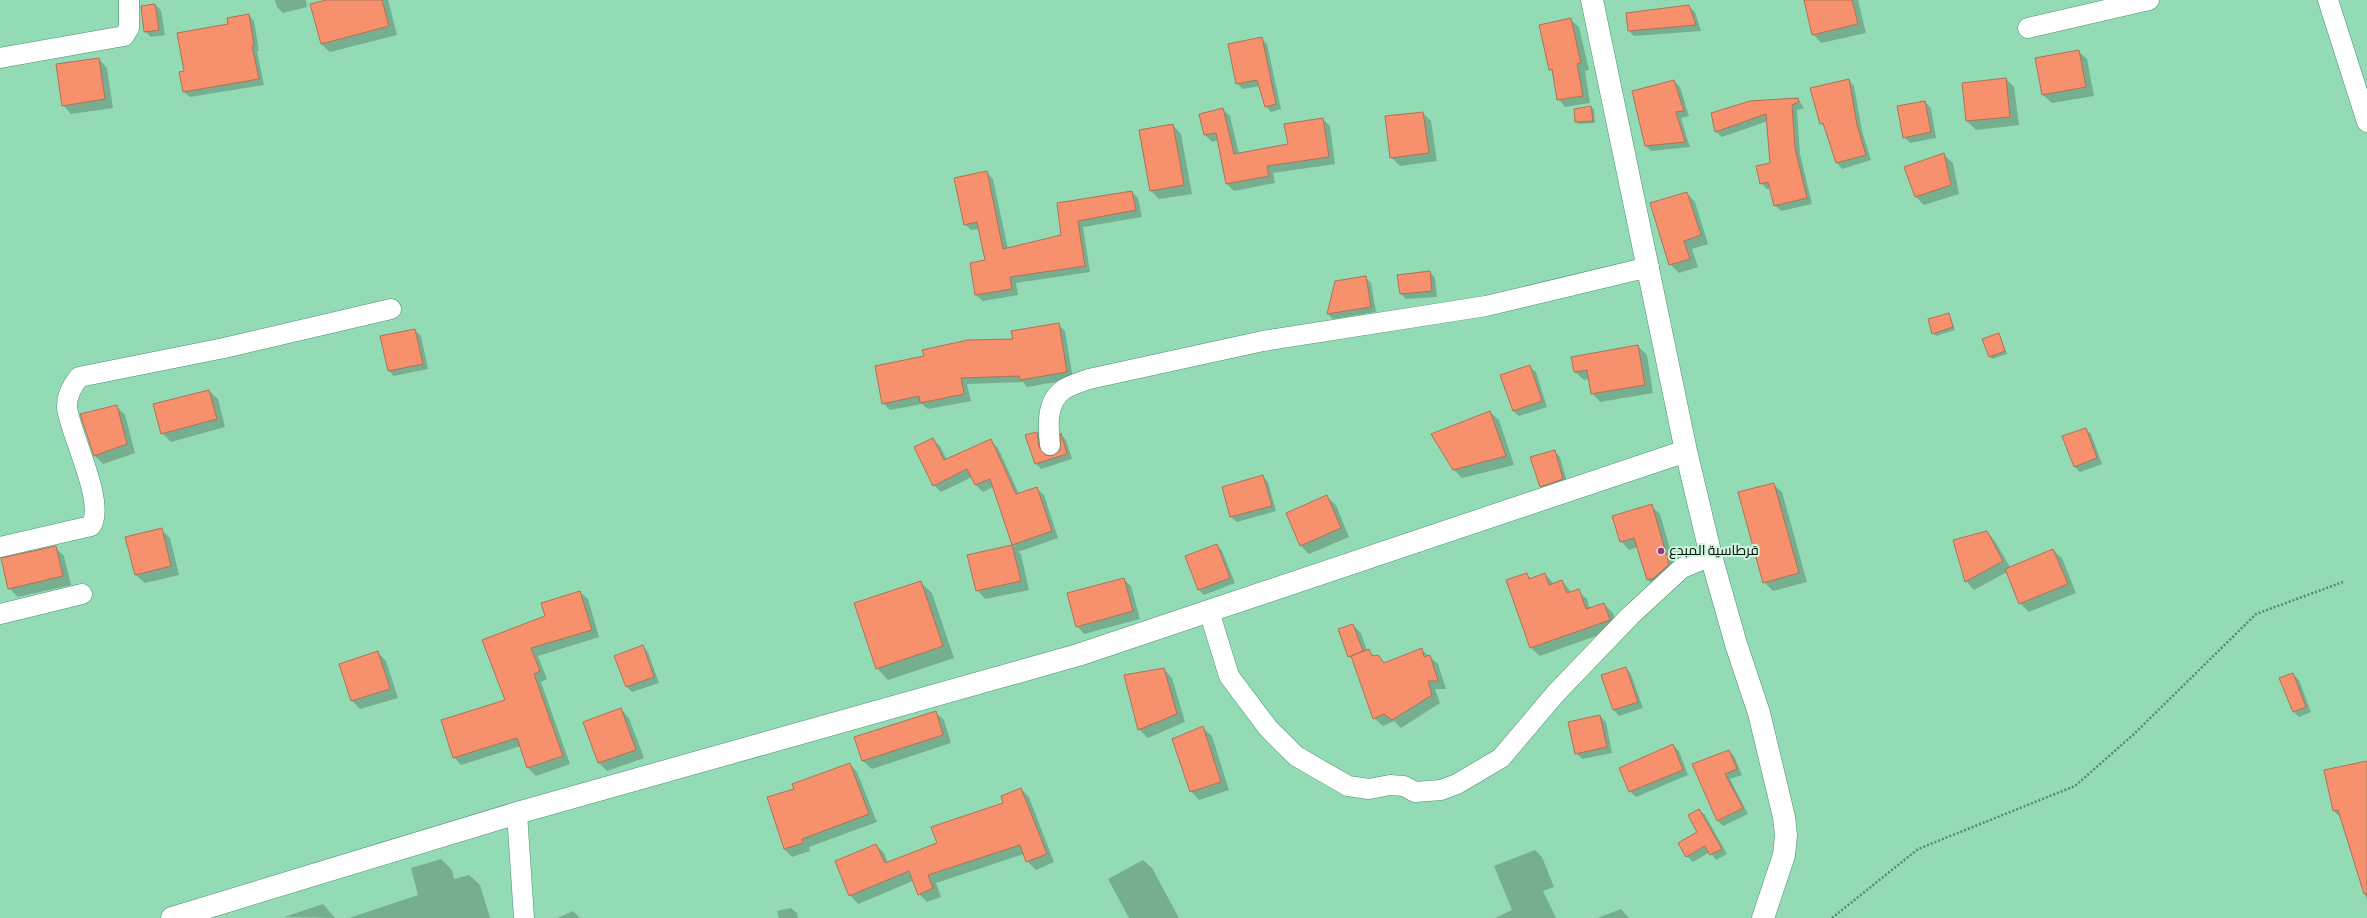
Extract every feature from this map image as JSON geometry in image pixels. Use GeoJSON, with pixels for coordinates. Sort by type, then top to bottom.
{"type":"FeatureCollection","features":[{"type":"Feature","properties":{"kind":"street"},"geometry":{"type":"LineString","coordinates":[[0,58],[124,36],[129,28],[129,0]]}},
{"type":"Feature","properties":{"kind":"street"},"geometry":{"type":"LineString","coordinates":[[1592,0],[1686,451],[1711,556],[1736,644],[1759,713],[1784,817],[1784,856],[1763,918]]}},
{"type":"Feature","properties":{"kind":"street"},"geometry":{"type":"LineString","coordinates":[[2028,28],[2149,0]]}},
{"type":"Feature","properties":{"kind":"street"},"geometry":{"type":"LineString","coordinates":[[2328,0],[2367,122]]}},
{"type":"Feature","properties":{"kind":"street"},"geometry":{"type":"LineString","coordinates":[[1050,445],[1048,425],[1052,402],[1063,390],[1089,378],[1263,341],[1486,306],[1648,267]]}},
{"type":"Feature","properties":{"kind":"street"},"geometry":{"type":"LineString","coordinates":[[0,547],[91,526],[95,519],[96,510],[67,407],[72,385],[79,377],[224,348],[391,309]]}},
{"type":"Feature","properties":{"kind":"street"},"geometry":{"type":"LineString","coordinates":[[172,918],[518,814],[1078,655],[1686,451]]}},
{"type":"Feature","properties":{"kind":"street"},"geometry":{"type":"LineString","coordinates":[[1210,611],[1229,676],[1268,728],[1296,756],[1348,786],[1369,789],[1390,785],[1404,786],[1415,792],[1441,790],[1456,784],[1501,758],[1566,682],[1630,616],[1682,568],[1711,556]]}},
{"type":"Feature","properties":{"kind":"street"},"geometry":{"type":"LineString","coordinates":[[0,614],[82,594]]}},
{"type":"Feature","properties":{"kind":"street"},"geometry":{"type":"LineString","coordinates":[[518,814],[524,918]]}},
{"type":"Feature","properties":{"kind":"path"},"geometry":{"type":"LineString","coordinates":[[1832,918],[1918,849],[2075,786],[2134,734],[2256,614],[2343,582]]}},
{"type":"Feature","properties":{"kind":"building"},"geometry":{"type":"Polygon","coordinates":[[[326,0],[382,0],[389,26],[321,44],[310,4],[326,0]]]}},
{"type":"Feature","properties":{"kind":"building"},"geometry":{"type":"Polygon","coordinates":[[[1804,0],[1852,0],[1858,24],[1812,35],[1804,0]]]}},
{"type":"Feature","properties":{"kind":"building"},"geometry":{"type":"Polygon","coordinates":[[[155,4],[159,30],[144,32],[141,6],[155,4]]]}},
{"type":"Feature","properties":{"kind":"building"},"geometry":{"type":"Polygon","coordinates":[[[1689,5],[1696,25],[1628,31],[1626,13],[1689,5]]]}},
{"type":"Feature","properties":{"kind":"building"},"geometry":{"type":"Polygon","coordinates":[[[249,14],[254,45],[252,46],[259,79],[183,92],[179,72],[184,71],[177,33],[228,24],[227,18],[249,14]]]}},
{"type":"Feature","properties":{"kind":"building"},"geometry":{"type":"Polygon","coordinates":[[[1571,18],[1581,63],[1577,64],[1583,96],[1557,100],[1552,69],[1549,70],[1539,25],[1571,18]]]}},
{"type":"Feature","properties":{"kind":"building"},"geometry":{"type":"Polygon","coordinates":[[[1262,37],[1276,104],[1265,107],[1257,80],[1236,84],[1228,44],[1262,37]]]}},
{"type":"Feature","properties":{"kind":"building"},"geometry":{"type":"Polygon","coordinates":[[[2079,50],[2086,87],[2042,95],[2035,58],[2079,50]]]}},
{"type":"Feature","properties":{"kind":"building"},"geometry":{"type":"Polygon","coordinates":[[[99,58],[105,99],[62,106],[56,64],[99,58]]]}},
{"type":"Feature","properties":{"kind":"building"},"geometry":{"type":"Polygon","coordinates":[[[2006,78],[2010,117],[1966,121],[1962,83],[2006,78]]]}},
{"type":"Feature","properties":{"kind":"building"},"geometry":{"type":"Polygon","coordinates":[[[1849,79],[1857,125],[1866,155],[1836,163],[1823,123],[1820,124],[1810,88],[1849,79]]]}},
{"type":"Feature","properties":{"kind":"building"},"geometry":{"type":"Polygon","coordinates":[[[1674,80],[1684,111],[1676,112],[1685,142],[1645,146],[1632,91],[1674,80]]]}},
{"type":"Feature","properties":{"kind":"building"},"geometry":{"type":"Polygon","coordinates":[[[1798,98],[1799,102],[1792,105],[1795,148],[1807,198],[1774,206],[1768,182],[1760,184],[1756,166],[1770,163],[1766,114],[1715,132],[1711,113],[1750,101],[1798,98]]]}},
{"type":"Feature","properties":{"kind":"building"},"geometry":{"type":"Polygon","coordinates":[[[1925,101],[1931,132],[1903,138],[1897,106],[1925,101]]]}},
{"type":"Feature","properties":{"kind":"building"},"geometry":{"type":"Polygon","coordinates":[[[1591,106],[1593,121],[1575,122],[1574,109],[1591,106]]]}},
{"type":"Feature","properties":{"kind":"building"},"geometry":{"type":"Polygon","coordinates":[[[1223,108],[1234,154],[1288,144],[1284,124],[1323,118],[1329,157],[1267,166],[1269,176],[1226,184],[1216,133],[1204,135],[1199,114],[1223,108]]]}},
{"type":"Feature","properties":{"kind":"building"},"geometry":{"type":"Polygon","coordinates":[[[1423,112],[1429,153],[1390,158],[1385,116],[1423,112]]]}},
{"type":"Feature","properties":{"kind":"building"},"geometry":{"type":"Polygon","coordinates":[[[1173,124],[1184,185],[1150,191],[1139,130],[1173,124]]]}},
{"type":"Feature","properties":{"kind":"building"},"geometry":{"type":"Polygon","coordinates":[[[1944,153],[1951,185],[1915,197],[1904,167],[1944,153]]]}},
{"type":"Feature","properties":{"kind":"building"},"geometry":{"type":"Polygon","coordinates":[[[987,171],[1003,249],[1061,235],[1057,203],[1132,191],[1136,210],[1078,221],[1085,266],[1010,277],[1012,289],[975,295],[970,263],[985,260],[977,222],[964,225],[954,178],[987,171]]]}},
{"type":"Feature","properties":{"kind":"building"},"geometry":{"type":"Polygon","coordinates":[[[1687,192],[1701,235],[1684,241],[1690,259],[1669,265],[1650,203],[1687,192]]]}},
{"type":"Feature","properties":{"kind":"building"},"geometry":{"type":"Polygon","coordinates":[[[1430,271],[1432,291],[1400,294],[1397,275],[1430,271]]]}},
{"type":"Feature","properties":{"kind":"building"},"geometry":{"type":"Polygon","coordinates":[[[1366,276],[1371,307],[1327,314],[1335,281],[1366,276]]]}},
{"type":"Feature","properties":{"kind":"building"},"geometry":{"type":"Polygon","coordinates":[[[1949,313],[1953,327],[1932,334],[1928,319],[1949,313]]]}},
{"type":"Feature","properties":{"kind":"building"},"geometry":{"type":"Polygon","coordinates":[[[1059,323],[1067,372],[1020,380],[1019,376],[961,378],[964,394],[920,403],[919,396],[882,404],[875,366],[924,356],[922,350],[968,340],[1013,339],[1011,331],[1059,323]]]}},
{"type":"Feature","properties":{"kind":"building"},"geometry":{"type":"Polygon","coordinates":[[[415,329],[423,364],[388,371],[380,336],[415,329]]]}},
{"type":"Feature","properties":{"kind":"building"},"geometry":{"type":"Polygon","coordinates":[[[1999,333],[2005,351],[1989,357],[1982,339],[1999,333]]]}},
{"type":"Feature","properties":{"kind":"building"},"geometry":{"type":"Polygon","coordinates":[[[1638,345],[1645,385],[1591,394],[1587,370],[1574,372],[1571,357],[1638,345]]]}},
{"type":"Feature","properties":{"kind":"building"},"geometry":{"type":"Polygon","coordinates":[[[1530,365],[1542,401],[1513,411],[1500,375],[1530,365]]]}},
{"type":"Feature","properties":{"kind":"building"},"geometry":{"type":"Polygon","coordinates":[[[209,390],[217,419],[161,434],[153,404],[209,390]]]}},
{"type":"Feature","properties":{"kind":"building"},"geometry":{"type":"Polygon","coordinates":[[[117,405],[127,444],[94,456],[80,414],[117,405]]]}},
{"type":"Feature","properties":{"kind":"building"},"geometry":{"type":"Polygon","coordinates":[[[1490,411],[1506,456],[1453,470],[1431,434],[1490,411]]]}},
{"type":"Feature","properties":{"kind":"building"},"geometry":{"type":"Polygon","coordinates":[[[2086,428],[2097,458],[2074,467],[2062,436],[2086,428]]]}},
{"type":"Feature","properties":{"kind":"building"},"geometry":{"type":"Polygon","coordinates":[[[1037,432],[1039,447],[1045,455],[1052,456],[1060,450],[1061,433],[1067,454],[1035,464],[1025,435],[1037,432]]]}},
{"type":"Feature","properties":{"kind":"building"},"geometry":{"type":"Polygon","coordinates":[[[933,438],[944,460],[991,439],[1016,494],[1037,487],[1052,531],[1012,545],[990,479],[975,485],[967,469],[933,486],[914,447],[933,438]]]}},
{"type":"Feature","properties":{"kind":"building"},"geometry":{"type":"Polygon","coordinates":[[[1555,450],[1563,479],[1540,487],[1530,457],[1555,450]]]}},
{"type":"Feature","properties":{"kind":"building"},"geometry":{"type":"Polygon","coordinates":[[[1263,475],[1272,506],[1230,517],[1222,487],[1263,475]]]}},
{"type":"Feature","properties":{"kind":"building"},"geometry":{"type":"Polygon","coordinates":[[[1774,483],[1799,573],[1763,583],[1738,492],[1774,483]]]}},
{"type":"Feature","properties":{"kind":"building"},"geometry":{"type":"Polygon","coordinates":[[[1327,495],[1341,528],[1300,546],[1286,513],[1327,495]]]}},
{"type":"Feature","properties":{"kind":"building"},"geometry":{"type":"Polygon","coordinates":[[[1652,504],[1669,564],[1654,578],[1647,580],[1634,538],[1620,542],[1612,516],[1652,504]]]}},
{"type":"Feature","properties":{"kind":"building"},"geometry":{"type":"Polygon","coordinates":[[[162,528],[171,566],[135,575],[125,537],[162,528]]]}},
{"type":"Feature","properties":{"kind":"building"},"geometry":{"type":"Polygon","coordinates":[[[1987,531],[2003,561],[1965,582],[1953,540],[1987,531]]]}},
{"type":"Feature","properties":{"kind":"building"},"geometry":{"type":"Polygon","coordinates":[[[1217,544],[1230,578],[1198,590],[1185,556],[1217,544]]]}},
{"type":"Feature","properties":{"kind":"building"},"geometry":{"type":"Polygon","coordinates":[[[1012,545],[1021,581],[976,591],[967,555],[1012,545]]]}},
{"type":"Feature","properties":{"kind":"building"},"geometry":{"type":"Polygon","coordinates":[[[56,546],[63,576],[8,589],[1,558],[56,546]]]}},
{"type":"Feature","properties":{"kind":"building"},"geometry":{"type":"Polygon","coordinates":[[[2053,549],[2068,584],[2019,604],[2005,569],[2053,549]]]}},
{"type":"Feature","properties":{"kind":"building"},"geometry":{"type":"Polygon","coordinates":[[[1527,573],[1529,579],[1545,573],[1549,585],[1562,580],[1567,593],[1579,589],[1586,609],[1604,603],[1610,620],[1530,648],[1506,580],[1527,573]]]}},
{"type":"Feature","properties":{"kind":"building"},"geometry":{"type":"Polygon","coordinates":[[[1124,578],[1133,611],[1076,627],[1067,593],[1124,578]]]}},
{"type":"Feature","properties":{"kind":"building"},"geometry":{"type":"Polygon","coordinates":[[[921,581],[943,646],[876,669],[854,603],[921,581]]]}},
{"type":"Feature","properties":{"kind":"building"},"geometry":{"type":"Polygon","coordinates":[[[580,591],[592,630],[531,648],[540,671],[534,674],[563,756],[527,768],[517,738],[453,758],[441,720],[505,700],[482,640],[545,616],[541,603],[580,591]]]}},
{"type":"Feature","properties":{"kind":"building"},"geometry":{"type":"Polygon","coordinates":[[[1353,624],[1363,651],[1348,657],[1338,629],[1353,624]]]}},
{"type":"Feature","properties":{"kind":"building"},"geometry":{"type":"Polygon","coordinates":[[[643,645],[654,677],[626,687],[614,656],[643,645]]]}},
{"type":"Feature","properties":{"kind":"building"},"geometry":{"type":"Polygon","coordinates":[[[1422,648],[1424,657],[1430,655],[1438,681],[1428,681],[1432,695],[1392,720],[1384,714],[1373,719],[1351,656],[1369,649],[1372,656],[1378,655],[1384,663],[1422,648]]]}},
{"type":"Feature","properties":{"kind":"building"},"geometry":{"type":"Polygon","coordinates":[[[378,651],[390,689],[351,701],[339,664],[378,651]]]}},
{"type":"Feature","properties":{"kind":"building"},"geometry":{"type":"Polygon","coordinates":[[[1626,667],[1638,702],[1613,710],[1601,675],[1626,667]]]}},
{"type":"Feature","properties":{"kind":"building"},"geometry":{"type":"Polygon","coordinates":[[[1164,668],[1177,714],[1138,730],[1124,675],[1164,668]]]}},
{"type":"Feature","properties":{"kind":"building"},"geometry":{"type":"Polygon","coordinates":[[[2293,673],[2306,707],[2293,712],[2279,678],[2293,673]]]}},
{"type":"Feature","properties":{"kind":"building"},"geometry":{"type":"Polygon","coordinates":[[[621,708],[636,750],[598,763],[583,722],[621,708]]]}},
{"type":"Feature","properties":{"kind":"building"},"geometry":{"type":"Polygon","coordinates":[[[936,711],[943,735],[862,761],[854,737],[936,711]]]}},
{"type":"Feature","properties":{"kind":"building"},"geometry":{"type":"Polygon","coordinates":[[[1600,715],[1607,747],[1575,754],[1568,722],[1600,715]]]}},
{"type":"Feature","properties":{"kind":"building"},"geometry":{"type":"Polygon","coordinates":[[[1203,726],[1221,782],[1190,792],[1172,739],[1203,726]]]}},
{"type":"Feature","properties":{"kind":"building"},"geometry":{"type":"Polygon","coordinates":[[[1673,744],[1683,770],[1629,792],[1619,768],[1673,744]]]}},
{"type":"Feature","properties":{"kind":"building"},"geometry":{"type":"Polygon","coordinates":[[[1729,750],[1737,769],[1725,774],[1743,808],[1717,821],[1692,764],[1729,750]]]}},
{"type":"Feature","properties":{"kind":"building"},"geometry":{"type":"Polygon","coordinates":[[[2367,761],[2367,894],[2364,894],[2338,810],[2333,811],[2324,770],[2367,761]]]}},
{"type":"Feature","properties":{"kind":"building"},"geometry":{"type":"Polygon","coordinates":[[[850,763],[869,814],[802,839],[803,843],[784,849],[767,797],[794,789],[792,784],[850,763]]]}},
{"type":"Feature","properties":{"kind":"building"},"geometry":{"type":"Polygon","coordinates":[[[1021,788],[1047,854],[1026,862],[1020,845],[928,875],[933,888],[918,895],[909,871],[849,896],[835,861],[876,844],[885,863],[937,843],[931,827],[1003,803],[1001,796],[1021,788]]]}},
{"type":"Feature","properties":{"kind":"building"},"geometry":{"type":"Polygon","coordinates":[[[1699,809],[1722,849],[1710,855],[1705,846],[1686,857],[1678,843],[1697,832],[1688,815],[1699,809]]]}},
{"type":"Feature","properties":{"kind":"place","name":"قرطاسية المبدع"},"geometry":{"type":"Point","coordinates":[1661,551]}}]}
